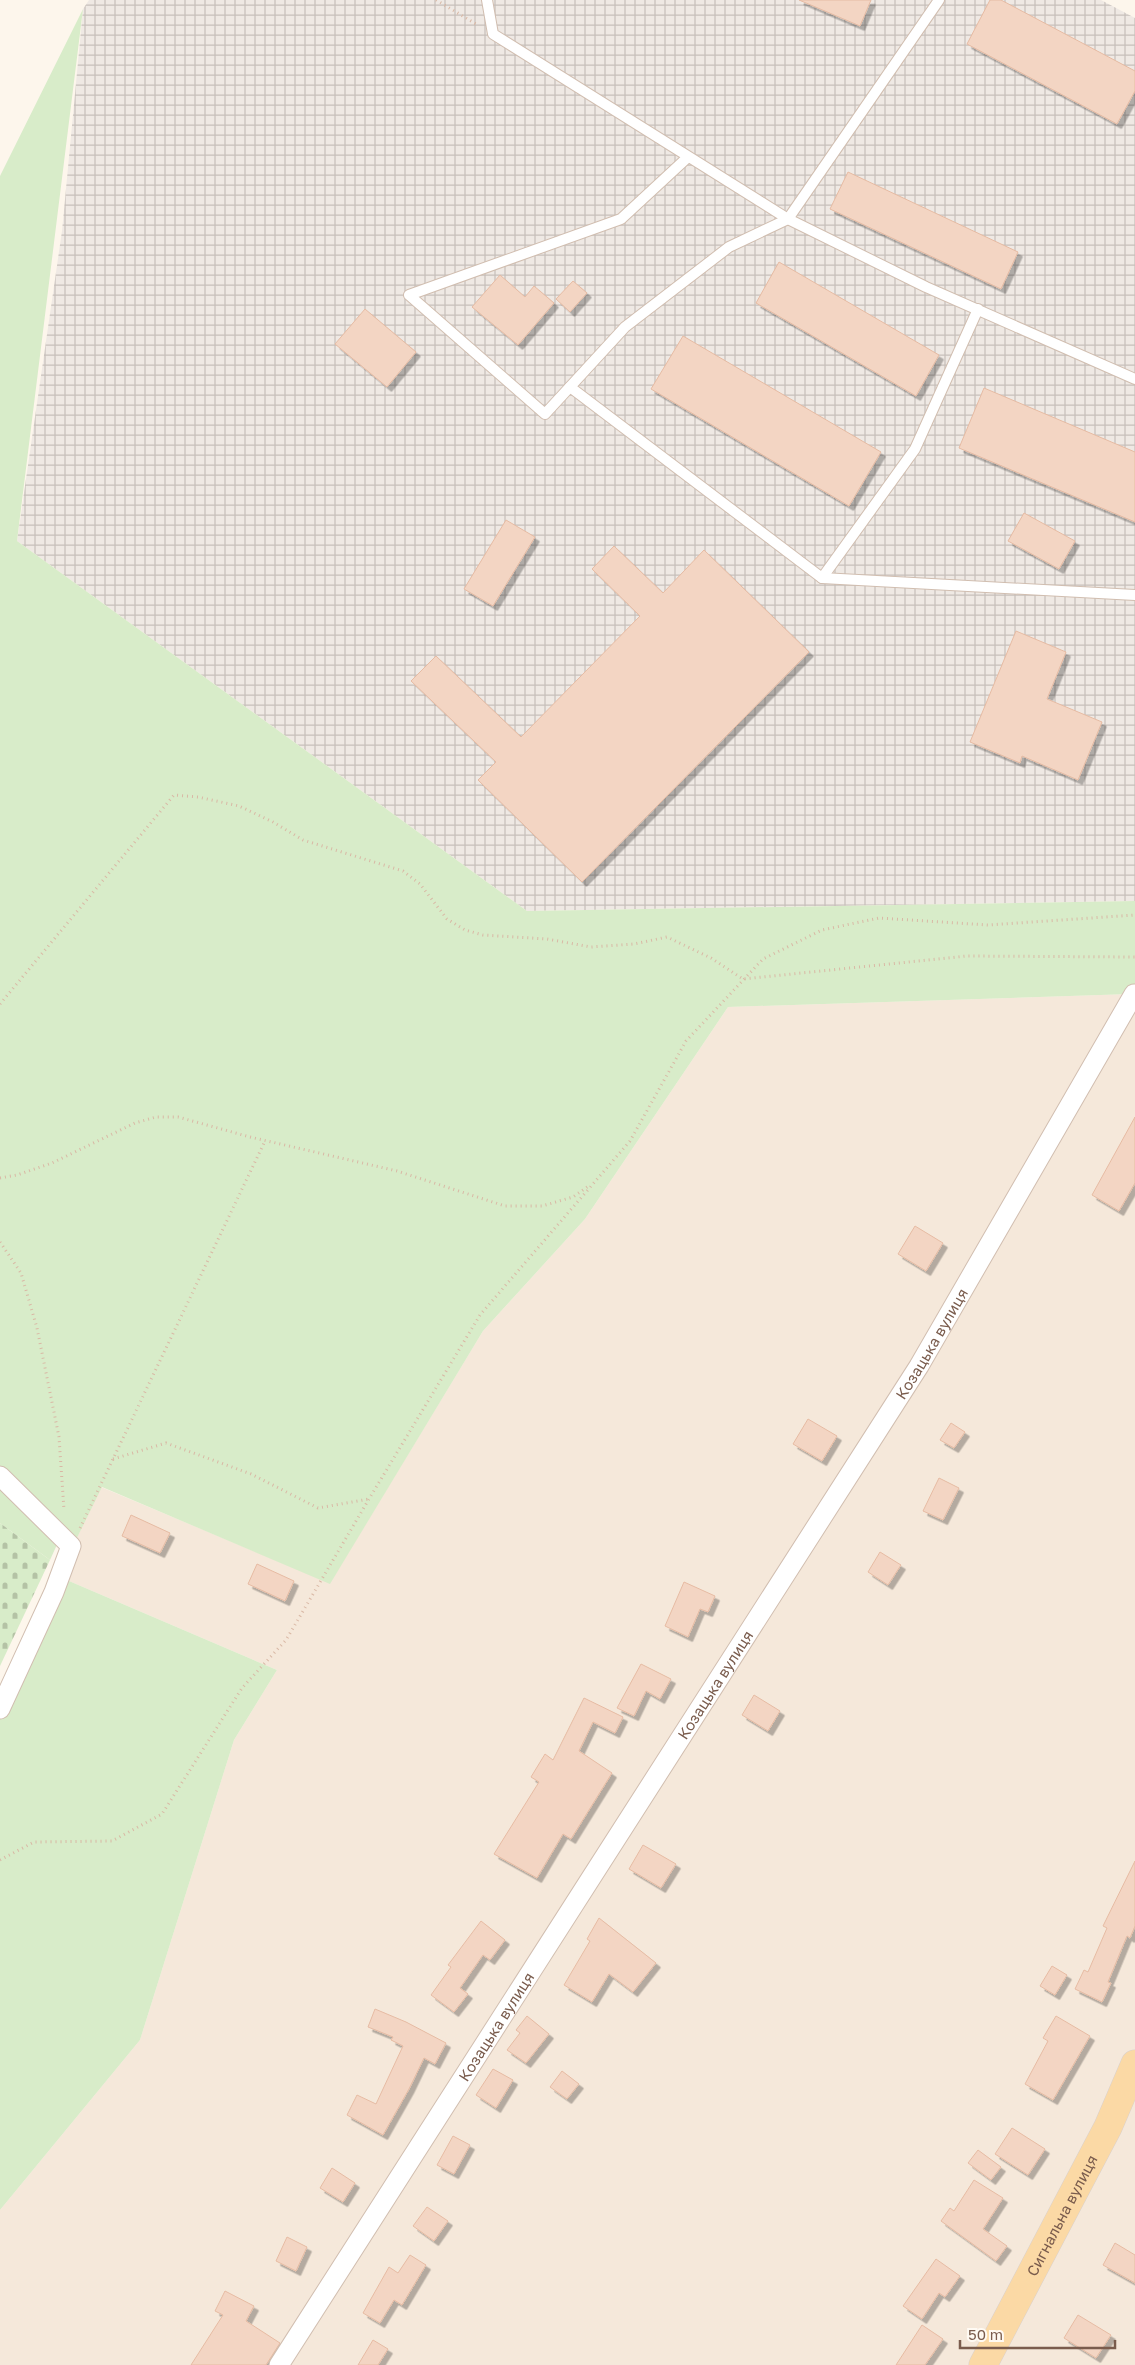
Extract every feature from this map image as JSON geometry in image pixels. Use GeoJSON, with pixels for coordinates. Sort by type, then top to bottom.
{"type":"FeatureCollection","features":[{"type":"Feature","properties":{"kind":"main road","name":"Сигнальна вулиця"},"geometry":{"type":"LineString","coordinates":[[983,2365],[1108,2127],[1135,2064]]}},
{"type":"Feature","properties":{"kind":"street","name":"Козацька вулиця"},"geometry":{"type":"LineString","coordinates":[[278,2365],[919,1366],[1134,994]]}},
{"type":"Feature","properties":{"kind":"street"},"geometry":{"type":"LineString","coordinates":[[0,1476],[71,1546],[54,1592],[0,1709]]}},
{"type":"Feature","properties":{"kind":"lane"},"geometry":{"type":"LineString","coordinates":[[487,0],[493,34],[788,219],[926,287],[1135,379]]}},
{"type":"Feature","properties":{"kind":"lane"},"geometry":{"type":"LineString","coordinates":[[688,157],[621,219],[409,295],[546,414],[625,327],[729,247],[788,219],[939,0]]}},
{"type":"Feature","properties":{"kind":"lane"},"geometry":{"type":"LineString","coordinates":[[822,578],[915,449],[978,309]]}},
{"type":"Feature","properties":{"kind":"lane"},"geometry":{"type":"LineString","coordinates":[[570,387],[822,578],[1135,595]]}},
{"type":"Feature","properties":{"kind":"path"},"geometry":{"type":"LineString","coordinates":[[436,0],[493,34]]}},
{"type":"Feature","properties":{"kind":"path"},"geometry":{"type":"LineString","coordinates":[[0,1004],[174,795],[198,797],[239,806],[273,822],[303,840],[403,871],[420,884],[447,919],[465,930],[483,935],[547,939],[591,946],[634,944],[667,937],[711,958],[742,979],[967,956],[1135,957]]}},
{"type":"Feature","properties":{"kind":"path"},"geometry":{"type":"LineString","coordinates":[[0,1860],[34,1842],[112,1841],[162,1814],[242,1688],[286,1640],[369,1498],[480,1315],[630,1141],[686,1041],[742,979],[763,959],[822,930],[879,918],[988,926],[1135,914]]}},
{"type":"Feature","properties":{"kind":"path"},"geometry":{"type":"LineString","coordinates":[[0,1178],[18,1175],[52,1163],[135,1123],[156,1117],[178,1117],[265,1141],[397,1171],[505,1206],[542,1206],[573,1196],[595,1182]]}},
{"type":"Feature","properties":{"kind":"path"},"geometry":{"type":"LineString","coordinates":[[71,1546],[265,1141]]}},
{"type":"Feature","properties":{"kind":"path"},"geometry":{"type":"LineString","coordinates":[[0,1242],[21,1274],[37,1328],[59,1437],[63,1508],[71,1546]]}},
{"type":"Feature","properties":{"kind":"path"},"geometry":{"type":"LineString","coordinates":[[112,1460],[166,1443],[251,1474],[318,1508],[369,1498]]}},
{"type":"Feature","properties":{"kind":"shaded area"},"geometry":{"type":"Polygon","coordinates":[[[89,0],[1101,0],[1135,18],[1135,901],[527,911],[17,541],[62,231],[83,9],[89,0]]]}},
{"type":"Feature","properties":{"kind":"shaded area"},"geometry":{"type":"Polygon","coordinates":[[[1131,994],[916,1364],[277,2365],[0,2365],[0,2210],[140,2040],[234,1740],[277,1670],[62,1578],[73,1546],[101,1487],[330,1583],[483,1331],[585,1219],[728,1007],[1131,994]]]}},
{"type":"Feature","properties":{"kind":"shaded area"},"geometry":{"type":"Polygon","coordinates":[[[1135,999],[1135,2058],[980,2365],[280,2365],[685,1738],[1135,999]]]}},
{"type":"Feature","properties":{"kind":"shaded area"},"geometry":{"type":"Polygon","coordinates":[[[1135,2070],[1135,2365],[985,2365],[1135,2070]]]}},
{"type":"Feature","properties":{"kind":"green space"},"geometry":{"type":"Polygon","coordinates":[[[83,9],[17,541],[527,911],[1135,901],[1135,990],[1131,994],[728,1007],[585,1219],[483,1331],[330,1584],[102,1487],[73,1546],[0,1474],[0,176],[83,9]]]}},
{"type":"Feature","properties":{"kind":"green space"},"geometry":{"type":"Polygon","coordinates":[[[0,1479],[60,1538],[50,1560],[0,1523],[0,1479]]]}},
{"type":"Feature","properties":{"kind":"green space"},"geometry":{"type":"Polygon","coordinates":[[[0,1523],[50,1560],[0,1666],[0,1523]]]}},
{"type":"Feature","properties":{"kind":"green space"},"geometry":{"type":"Polygon","coordinates":[[[62,1578],[277,1670],[234,1740],[140,2040],[0,2210],[0,1713],[62,1578]]]}},
{"type":"Feature","properties":{"kind":"building"},"geometry":{"type":"Polygon","coordinates":[[[799,0],[871,0],[860,26],[799,0]]]}},
{"type":"Feature","properties":{"kind":"building"},"geometry":{"type":"Polygon","coordinates":[[[990,0],[1001,0],[1135,71],[1135,91],[1117,124],[967,44],[990,0]]]}},
{"type":"Feature","properties":{"kind":"building"},"geometry":{"type":"Polygon","coordinates":[[[848,172],[1018,252],[1001,289],[830,209],[848,172]]]}},
{"type":"Feature","properties":{"kind":"building"},"geometry":{"type":"Polygon","coordinates":[[[779,262],[939,355],[916,396],[756,303],[779,262]]]}},
{"type":"Feature","properties":{"kind":"building"},"geometry":{"type":"Polygon","coordinates":[[[500,275],[525,297],[534,286],[554,303],[518,345],[472,307],[500,275]]]}},
{"type":"Feature","properties":{"kind":"building"},"geometry":{"type":"Polygon","coordinates":[[[573,281],[587,293],[570,312],[556,299],[573,281]]]}},
{"type":"Feature","properties":{"kind":"building"},"geometry":{"type":"Polygon","coordinates":[[[365,309],[416,352],[387,387],[335,344],[365,309]]]}},
{"type":"Feature","properties":{"kind":"building"},"geometry":{"type":"Polygon","coordinates":[[[683,336],[881,452],[849,506],[651,389],[683,336]]]}},
{"type":"Feature","properties":{"kind":"building"},"geometry":{"type":"Polygon","coordinates":[[[984,388],[1135,452],[1135,522],[959,448],[984,388]]]}},
{"type":"Feature","properties":{"kind":"building"},"geometry":{"type":"Polygon","coordinates":[[[1024,513],[1075,541],[1059,569],[1008,541],[1024,513]]]}},
{"type":"Feature","properties":{"kind":"building"},"geometry":{"type":"Polygon","coordinates":[[[506,520],[535,537],[493,606],[464,589],[506,520]]]}},
{"type":"Feature","properties":{"kind":"building"},"geometry":{"type":"Polygon","coordinates":[[[614,546],[663,593],[704,550],[809,652],[582,882],[478,780],[496,762],[411,681],[436,656],[521,737],[640,616],[592,569],[614,546]]]}},
{"type":"Feature","properties":{"kind":"building"},"geometry":{"type":"Polygon","coordinates":[[[1016,631],[1066,652],[1047,699],[1102,722],[1078,780],[1022,756],[1020,763],[970,742],[1016,631]]]}},
{"type":"Feature","properties":{"kind":"building"},"geometry":{"type":"Polygon","coordinates":[[[1135,1117],[1135,1183],[1119,1211],[1092,1195],[1135,1117]]]}},
{"type":"Feature","properties":{"kind":"building"},"geometry":{"type":"Polygon","coordinates":[[[915,1226],[943,1243],[926,1271],[898,1254],[915,1226]]]}},
{"type":"Feature","properties":{"kind":"building"},"geometry":{"type":"Polygon","coordinates":[[[808,1419],[837,1436],[822,1461],[793,1444],[808,1419]]]}},
{"type":"Feature","properties":{"kind":"building"},"geometry":{"type":"Polygon","coordinates":[[[951,1423],[965,1432],[954,1448],[940,1440],[951,1423]]]}},
{"type":"Feature","properties":{"kind":"building"},"geometry":{"type":"Polygon","coordinates":[[[939,1478],[959,1488],[943,1520],[923,1511],[939,1478]]]}},
{"type":"Feature","properties":{"kind":"building"},"geometry":{"type":"Polygon","coordinates":[[[131,1515],[170,1533],[160,1553],[122,1536],[131,1515]]]}},
{"type":"Feature","properties":{"kind":"building"},"geometry":{"type":"Polygon","coordinates":[[[880,1552],[901,1565],[888,1585],[868,1572],[880,1552]]]}},
{"type":"Feature","properties":{"kind":"building"},"geometry":{"type":"Polygon","coordinates":[[[257,1564],[294,1581],[285,1601],[248,1584],[257,1564]]]}},
{"type":"Feature","properties":{"kind":"building"},"geometry":{"type":"Polygon","coordinates":[[[684,1582],[715,1596],[708,1612],[700,1609],[688,1637],[665,1626],[684,1582]]]}},
{"type":"Feature","properties":{"kind":"building"},"geometry":{"type":"Polygon","coordinates":[[[641,1664],[671,1679],[660,1699],[646,1691],[634,1716],[617,1708],[641,1664]]]}},
{"type":"Feature","properties":{"kind":"building"},"geometry":{"type":"Polygon","coordinates":[[[754,1695],[780,1711],[768,1731],[742,1715],[754,1695]]]}},
{"type":"Feature","properties":{"kind":"building"},"geometry":{"type":"Polygon","coordinates":[[[584,1698],[623,1717],[615,1733],[593,1722],[579,1751],[612,1773],[571,1839],[563,1834],[537,1878],[494,1854],[539,1782],[531,1777],[545,1754],[553,1760],[584,1698]]]}},
{"type":"Feature","properties":{"kind":"building"},"geometry":{"type":"Polygon","coordinates":[[[643,1845],[676,1864],[661,1888],[629,1869],[643,1845]]]}},
{"type":"Feature","properties":{"kind":"building"},"geometry":{"type":"Polygon","coordinates":[[[1135,1861],[1135,1926],[1130,1938],[1127,1936],[1108,1982],[1111,1983],[1102,2002],[1075,1989],[1084,1970],[1088,1972],[1107,1928],[1103,1926],[1135,1861]]]}},
{"type":"Feature","properties":{"kind":"building"},"geometry":{"type":"Polygon","coordinates":[[[599,1918],[656,1963],[633,1992],[609,1974],[592,2002],[564,1985],[590,1941],[587,1939],[599,1918]]]}},
{"type":"Feature","properties":{"kind":"building"},"geometry":{"type":"Polygon","coordinates":[[[481,1921],[505,1940],[490,1960],[483,1955],[460,1988],[468,1994],[454,2012],[431,1995],[451,1967],[448,1965],[481,1921]]]}},
{"type":"Feature","properties":{"kind":"building"},"geometry":{"type":"Polygon","coordinates":[[[1052,1966],[1067,1975],[1055,1995],[1040,1986],[1052,1966]]]}},
{"type":"Feature","properties":{"kind":"building"},"geometry":{"type":"Polygon","coordinates":[[[375,2009],[406,2022],[446,2043],[435,2064],[424,2058],[383,2135],[347,2115],[357,2095],[376,2104],[403,2046],[391,2040],[393,2037],[368,2027],[375,2009]]]}},
{"type":"Feature","properties":{"kind":"building"},"geometry":{"type":"Polygon","coordinates":[[[527,2016],[549,2034],[526,2063],[507,2050],[520,2033],[516,2030],[527,2016]]]}},
{"type":"Feature","properties":{"kind":"building"},"geometry":{"type":"Polygon","coordinates":[[[1056,2016],[1090,2036],[1053,2100],[1025,2084],[1048,2041],[1043,2038],[1056,2016]]]}},
{"type":"Feature","properties":{"kind":"building"},"geometry":{"type":"Polygon","coordinates":[[[493,2069],[513,2080],[496,2108],[476,2095],[493,2069]]]}},
{"type":"Feature","properties":{"kind":"building"},"geometry":{"type":"Polygon","coordinates":[[[562,2071],[579,2084],[567,2099],[550,2087],[562,2071]]]}},
{"type":"Feature","properties":{"kind":"building"},"geometry":{"type":"Polygon","coordinates":[[[1012,2128],[1045,2149],[1028,2175],[995,2154],[1012,2128]]]}},
{"type":"Feature","properties":{"kind":"building"},"geometry":{"type":"Polygon","coordinates":[[[453,2136],[470,2145],[454,2174],[437,2165],[453,2136]]]}},
{"type":"Feature","properties":{"kind":"building"},"geometry":{"type":"Polygon","coordinates":[[[978,2150],[1001,2167],[991,2180],[968,2163],[978,2150]]]}},
{"type":"Feature","properties":{"kind":"building"},"geometry":{"type":"Polygon","coordinates":[[[332,2168],[355,2183],[343,2202],[320,2188],[332,2168]]]}},
{"type":"Feature","properties":{"kind":"building"},"geometry":{"type":"Polygon","coordinates":[[[974,2180],[1003,2198],[983,2229],[1007,2246],[996,2261],[941,2221],[950,2208],[954,2211],[974,2180]]]}},
{"type":"Feature","properties":{"kind":"building"},"geometry":{"type":"Polygon","coordinates":[[[427,2207],[448,2221],[434,2241],[413,2226],[427,2207]]]}},
{"type":"Feature","properties":{"kind":"building"},"geometry":{"type":"Polygon","coordinates":[[[287,2237],[307,2247],[296,2271],[276,2261],[287,2237]]]}},
{"type":"Feature","properties":{"kind":"building"},"geometry":{"type":"Polygon","coordinates":[[[1115,2243],[1135,2255],[1135,2283],[1103,2265],[1115,2243]]]}},
{"type":"Feature","properties":{"kind":"building"},"geometry":{"type":"Polygon","coordinates":[[[410,2255],[426,2265],[402,2305],[394,2300],[380,2323],[363,2313],[389,2267],[398,2273],[410,2255]]]}},
{"type":"Feature","properties":{"kind":"building"},"geometry":{"type":"Polygon","coordinates":[[[936,2259],[960,2276],[945,2297],[939,2293],[922,2319],[903,2306],[936,2259]]]}},
{"type":"Feature","properties":{"kind":"building"},"geometry":{"type":"Polygon","coordinates":[[[225,2291],[254,2306],[246,2321],[280,2343],[266,2365],[191,2365],[223,2315],[215,2311],[225,2291]]]}},
{"type":"Feature","properties":{"kind":"building"},"geometry":{"type":"Polygon","coordinates":[[[1078,2315],[1111,2335],[1096,2358],[1064,2338],[1078,2315]]]}},
{"type":"Feature","properties":{"kind":"building"},"geometry":{"type":"Polygon","coordinates":[[[922,2325],[943,2339],[925,2365],[896,2365],[922,2325]]]}},
{"type":"Feature","properties":{"kind":"building"},"geometry":{"type":"Polygon","coordinates":[[[373,2340],[388,2349],[378,2365],[358,2365],[373,2340]]]}}]}
